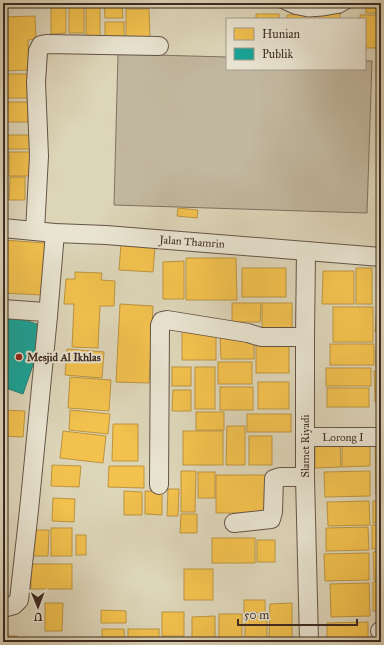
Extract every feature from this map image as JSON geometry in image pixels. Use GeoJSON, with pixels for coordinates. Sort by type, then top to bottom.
{"type":"FeatureCollection","features":[{"type":"Feature","properties":{"kind":"street"},"geometry":{"type":"LineString","coordinates":[[35,231],[39,156],[37,74],[38,51],[41,45],[159,46]]}},
{"type":"Feature","properties":{"kind":"street","name":"Jalan Thamrin"},"geometry":{"type":"LineString","coordinates":[[3,228],[381,257]]}},
{"type":"Feature","properties":{"kind":"street"},"geometry":{"type":"LineString","coordinates":[[3,608],[14,606],[19,600],[55,233]]}},
{"type":"Feature","properties":{"kind":"street","name":"Slamet Riyadi"},"geometry":{"type":"LineString","coordinates":[[306,251],[305,477],[309,642]]}},
{"type":"Feature","properties":{"kind":"street"},"geometry":{"type":"LineString","coordinates":[[3,309],[45,312],[48,316]]}},
{"type":"Feature","properties":{"kind":"street"},"geometry":{"type":"LineString","coordinates":[[159,485],[160,324],[162,321],[167,320],[248,333],[261,337],[305,338]]}},
{"type":"Feature","properties":{"kind":"street","name":"Lorong I"},"geometry":{"type":"LineString","coordinates":[[305,437],[381,437]]}},
{"type":"Feature","properties":{"kind":"street"},"geometry":{"type":"LineString","coordinates":[[234,523],[271,519],[273,512],[274,479],[280,477],[305,477]]}},
{"type":"Feature","properties":{"kind":"lane"},"geometry":{"type":"LineString","coordinates":[[281,3],[294,9],[309,12],[340,8],[349,3]]}},
{"type":"Feature","properties":{"kind":"shaded area"},"geometry":{"type":"Polygon","coordinates":[[[118,54],[226,57],[226,70],[366,70],[366,61],[372,61],[367,213],[114,205],[118,54]]]}},
{"type":"Feature","properties":{"kind":"building: Hunian"},"geometry":{"type":"Polygon","coordinates":[[[3,3],[41,3],[41,4],[3,6],[3,3]]]}},
{"type":"Feature","properties":{"kind":"building: Hunian"},"geometry":{"type":"Polygon","coordinates":[[[51,3],[66,3],[66,33],[51,34],[51,3]]]}},
{"type":"Feature","properties":{"kind":"building: Hunian"},"geometry":{"type":"Polygon","coordinates":[[[86,3],[100,3],[100,36],[86,36],[86,3]]]}},
{"type":"Feature","properties":{"kind":"building: Hunian"},"geometry":{"type":"Polygon","coordinates":[[[104,3],[122,3],[123,18],[105,18],[104,3]]]}},
{"type":"Feature","properties":{"kind":"building: Hunian"},"geometry":{"type":"Polygon","coordinates":[[[126,3],[149,3],[149,5],[126,6],[126,3]]]}},
{"type":"Feature","properties":{"kind":"building: Hunian"},"geometry":{"type":"Polygon","coordinates":[[[366,3],[381,3],[381,13],[366,13],[366,3]]]}},
{"type":"Feature","properties":{"kind":"building: Hunian"},"geometry":{"type":"Polygon","coordinates":[[[69,7],[84,7],[84,33],[69,33],[69,7]]]}},
{"type":"Feature","properties":{"kind":"building: Hunian"},"geometry":{"type":"Polygon","coordinates":[[[126,9],[149,9],[150,38],[126,38],[126,9]]]}},
{"type":"Feature","properties":{"kind":"building: Hunian"},"geometry":{"type":"Polygon","coordinates":[[[319,13],[340,13],[340,18],[319,18],[319,13]]]}},
{"type":"Feature","properties":{"kind":"building: Hunian"},"geometry":{"type":"Polygon","coordinates":[[[256,14],[279,14],[279,18],[256,18],[256,14]]]}},
{"type":"Feature","properties":{"kind":"building: Hunian"},"geometry":{"type":"Polygon","coordinates":[[[315,14],[315,18],[287,18],[287,15],[315,14]]]}},
{"type":"Feature","properties":{"kind":"building: Hunian"},"geometry":{"type":"Polygon","coordinates":[[[360,15],[379,15],[379,48],[366,48],[366,18],[360,18],[360,15]]]}},
{"type":"Feature","properties":{"kind":"building: Hunian"},"geometry":{"type":"Polygon","coordinates":[[[35,16],[36,39],[28,40],[29,70],[3,71],[3,17],[35,16]]]}},
{"type":"Feature","properties":{"kind":"building: Hunian"},"geometry":{"type":"Polygon","coordinates":[[[105,22],[124,22],[124,37],[105,37],[105,22]]]}},
{"type":"Feature","properties":{"kind":"building: Hunian"},"geometry":{"type":"Polygon","coordinates":[[[3,74],[28,74],[28,98],[3,98],[3,74]]]}},
{"type":"Feature","properties":{"kind":"building: Hunian"},"geometry":{"type":"Polygon","coordinates":[[[3,102],[29,102],[28,122],[3,122],[3,102]]]}},
{"type":"Feature","properties":{"kind":"building: Hunian"},"geometry":{"type":"Polygon","coordinates":[[[3,135],[30,135],[30,149],[3,149],[3,135]]]}},
{"type":"Feature","properties":{"kind":"building: Hunian"},"geometry":{"type":"Polygon","coordinates":[[[9,152],[32,152],[32,176],[9,176],[9,152]]]}},
{"type":"Feature","properties":{"kind":"building: Hunian"},"geometry":{"type":"Polygon","coordinates":[[[3,174],[5,174],[5,194],[3,194],[3,174]]]}},
{"type":"Feature","properties":{"kind":"building: Hunian"},"geometry":{"type":"Polygon","coordinates":[[[10,177],[25,177],[25,200],[9,200],[10,177]]]}},
{"type":"Feature","properties":{"kind":"building: Hunian"},"geometry":{"type":"Polygon","coordinates":[[[178,208],[198,210],[197,218],[177,216],[178,208]]]}},
{"type":"Feature","properties":{"kind":"building: Hunian"},"geometry":{"type":"Polygon","coordinates":[[[3,240],[45,243],[42,295],[3,293],[3,240]]]}},
{"type":"Feature","properties":{"kind":"building: Hunian"},"geometry":{"type":"Polygon","coordinates":[[[121,244],[155,246],[153,272],[119,270],[121,244]]]}},
{"type":"Feature","properties":{"kind":"building: Hunian"},"geometry":{"type":"Polygon","coordinates":[[[186,258],[236,258],[237,300],[186,300],[186,258]]]}},
{"type":"Feature","properties":{"kind":"building: Hunian"},"geometry":{"type":"Polygon","coordinates":[[[184,261],[184,299],[163,299],[163,262],[184,261]]]}},
{"type":"Feature","properties":{"kind":"building: Hunian"},"geometry":{"type":"Polygon","coordinates":[[[242,268],[286,268],[286,297],[242,297],[242,268]]]}},
{"type":"Feature","properties":{"kind":"building: Hunian"},"geometry":{"type":"Polygon","coordinates":[[[356,268],[372,268],[372,304],[356,304],[356,268]]]}},
{"type":"Feature","properties":{"kind":"building: Hunian"},"geometry":{"type":"Polygon","coordinates":[[[323,271],[354,271],[354,304],[322,304],[323,271]]]}},
{"type":"Feature","properties":{"kind":"building: Hunian"},"geometry":{"type":"Polygon","coordinates":[[[75,272],[102,273],[101,280],[115,281],[114,306],[100,306],[98,348],[72,347],[74,304],[64,304],[66,279],[75,279],[75,272]]]}},
{"type":"Feature","properties":{"kind":"building: Hunian"},"geometry":{"type":"Polygon","coordinates":[[[378,293],[381,293],[381,333],[375,332],[378,293]]]}},
{"type":"Feature","properties":{"kind":"building: Hunian"},"geometry":{"type":"Polygon","coordinates":[[[232,303],[261,303],[260,322],[232,322],[232,303]]]}},
{"type":"Feature","properties":{"kind":"building: Hunian"},"geometry":{"type":"Polygon","coordinates":[[[262,303],[292,303],[292,332],[262,332],[262,303]]]}},
{"type":"Feature","properties":{"kind":"building: Hunian"},"geometry":{"type":"Polygon","coordinates":[[[120,304],[153,306],[149,383],[116,382],[120,304]]]}},
{"type":"Feature","properties":{"kind":"building: Hunian"},"geometry":{"type":"Polygon","coordinates":[[[333,307],[373,307],[373,342],[333,342],[333,307]]]}},
{"type":"Feature","properties":{"kind":"building: Hunian"},"geometry":{"type":"Polygon","coordinates":[[[182,331],[216,331],[216,360],[182,360],[182,331]]]}},
{"type":"Feature","properties":{"kind":"building: Hunian"},"geometry":{"type":"Polygon","coordinates":[[[220,336],[254,336],[254,359],[221,359],[220,336]]]}},
{"type":"Feature","properties":{"kind":"building: Hunian"},"geometry":{"type":"Polygon","coordinates":[[[256,343],[289,343],[289,373],[256,373],[256,343]]]}},
{"type":"Feature","properties":{"kind":"building: Hunian"},"geometry":{"type":"Polygon","coordinates":[[[330,344],[374,344],[374,365],[330,365],[330,344]]]}},
{"type":"Feature","properties":{"kind":"building: Hunian"},"geometry":{"type":"Polygon","coordinates":[[[67,349],[104,352],[102,378],[65,375],[67,349]]]}},
{"type":"Feature","properties":{"kind":"building: Hunian"},"geometry":{"type":"Polygon","coordinates":[[[376,350],[381,350],[381,368],[376,368],[376,350]]]}},
{"type":"Feature","properties":{"kind":"building: Hunian"},"geometry":{"type":"Polygon","coordinates":[[[218,362],[252,362],[252,384],[218,384],[218,362]]]}},
{"type":"Feature","properties":{"kind":"building: Hunian"},"geometry":{"type":"Polygon","coordinates":[[[172,367],[191,367],[191,386],[172,386],[172,367]]]}},
{"type":"Feature","properties":{"kind":"building: Hunian"},"geometry":{"type":"Polygon","coordinates":[[[195,367],[215,367],[215,409],[195,409],[195,367]]]}},
{"type":"Feature","properties":{"kind":"building: Hunian"},"geometry":{"type":"Polygon","coordinates":[[[326,368],[371,368],[371,386],[326,386],[326,368]]]}},
{"type":"Feature","properties":{"kind":"building: Hunian"},"geometry":{"type":"Polygon","coordinates":[[[374,371],[381,371],[381,402],[375,402],[374,371]]]}},
{"type":"Feature","properties":{"kind":"building: Hunian"},"geometry":{"type":"Polygon","coordinates":[[[70,377],[111,380],[109,411],[68,408],[70,377]]]}},
{"type":"Feature","properties":{"kind":"building: Hunian"},"geometry":{"type":"Polygon","coordinates":[[[258,382],[289,382],[289,409],[258,409],[258,382]]]}},
{"type":"Feature","properties":{"kind":"building: Hunian"},"geometry":{"type":"Polygon","coordinates":[[[220,387],[253,387],[253,410],[220,410],[220,387]]]}},
{"type":"Feature","properties":{"kind":"building: Hunian"},"geometry":{"type":"Polygon","coordinates":[[[327,388],[369,388],[369,407],[327,407],[327,388]]]}},
{"type":"Feature","properties":{"kind":"building: Hunian"},"geometry":{"type":"Polygon","coordinates":[[[173,390],[191,390],[191,411],[172,411],[173,390]]]}},
{"type":"Feature","properties":{"kind":"building: Hunian"},"geometry":{"type":"Polygon","coordinates":[[[3,410],[25,411],[23,437],[3,436],[3,410]]]}},
{"type":"Feature","properties":{"kind":"building: Hunian"},"geometry":{"type":"Polygon","coordinates":[[[70,410],[110,414],[108,434],[69,430],[70,410]]]}},
{"type":"Feature","properties":{"kind":"building: Hunian"},"geometry":{"type":"Polygon","coordinates":[[[196,412],[224,412],[224,430],[196,430],[196,412]]]}},
{"type":"Feature","properties":{"kind":"building: Hunian"},"geometry":{"type":"Polygon","coordinates":[[[247,414],[291,414],[291,432],[247,432],[247,414]]]}},
{"type":"Feature","properties":{"kind":"building: Hunian"},"geometry":{"type":"Polygon","coordinates":[[[113,424],[138,424],[138,461],[112,461],[113,424]]]}},
{"type":"Feature","properties":{"kind":"building: Hunian"},"geometry":{"type":"Polygon","coordinates":[[[227,426],[245,426],[245,465],[226,465],[227,426]]]}},
{"type":"Feature","properties":{"kind":"building: Hunian"},"geometry":{"type":"Polygon","coordinates":[[[63,431],[106,436],[103,463],[60,458],[63,431]]]}},
{"type":"Feature","properties":{"kind":"building: Hunian"},"geometry":{"type":"Polygon","coordinates":[[[183,431],[223,431],[223,465],[183,465],[183,431]]]}},
{"type":"Feature","properties":{"kind":"building: Hunian"},"geometry":{"type":"Polygon","coordinates":[[[249,436],[272,436],[272,465],[249,465],[249,436]]]}},
{"type":"Feature","properties":{"kind":"building: Hunian"},"geometry":{"type":"Polygon","coordinates":[[[342,441],[370,441],[370,466],[342,467],[342,441]]]}},
{"type":"Feature","properties":{"kind":"building: Hunian"},"geometry":{"type":"Polygon","coordinates":[[[375,443],[381,443],[381,495],[376,495],[375,443]]]}},
{"type":"Feature","properties":{"kind":"building: Hunian"},"geometry":{"type":"Polygon","coordinates":[[[340,445],[341,467],[315,468],[315,446],[340,445]]]}},
{"type":"Feature","properties":{"kind":"building: Hunian"},"geometry":{"type":"Polygon","coordinates":[[[52,465],[81,466],[79,487],[51,486],[52,465]]]}},
{"type":"Feature","properties":{"kind":"building: Hunian"},"geometry":{"type":"Polygon","coordinates":[[[109,466],[144,466],[144,488],[108,487],[109,466]]]}},
{"type":"Feature","properties":{"kind":"building: Hunian"},"geometry":{"type":"Polygon","coordinates":[[[181,471],[196,471],[195,512],[181,512],[181,471]]]}},
{"type":"Feature","properties":{"kind":"building: Hunian"},"geometry":{"type":"Polygon","coordinates":[[[370,471],[370,496],[325,497],[324,472],[370,471]]]}},
{"type":"Feature","properties":{"kind":"building: Hunian"},"geometry":{"type":"Polygon","coordinates":[[[198,472],[215,472],[215,498],[198,498],[198,472]]]}},
{"type":"Feature","properties":{"kind":"building: Hunian"},"geometry":{"type":"Polygon","coordinates":[[[216,475],[265,475],[265,513],[216,513],[216,475]]]}},
{"type":"Feature","properties":{"kind":"building: Hunian"},"geometry":{"type":"Polygon","coordinates":[[[168,489],[179,489],[178,516],[167,516],[168,489]]]}},
{"type":"Feature","properties":{"kind":"building: Hunian"},"geometry":{"type":"Polygon","coordinates":[[[124,491],[142,492],[142,515],[124,515],[124,491]]]}},
{"type":"Feature","properties":{"kind":"building: Hunian"},"geometry":{"type":"Polygon","coordinates":[[[145,491],[162,492],[162,515],[145,514],[145,491]]]}},
{"type":"Feature","properties":{"kind":"building: Hunian"},"geometry":{"type":"Polygon","coordinates":[[[53,498],[75,499],[74,522],[52,521],[53,498]]]}},
{"type":"Feature","properties":{"kind":"building: Hunian"},"geometry":{"type":"Polygon","coordinates":[[[369,501],[370,525],[328,526],[327,502],[369,501]]]}},
{"type":"Feature","properties":{"kind":"building: Hunian"},"geometry":{"type":"Polygon","coordinates":[[[373,501],[381,501],[381,522],[373,523],[373,501]]]}},
{"type":"Feature","properties":{"kind":"building: Hunian"},"geometry":{"type":"Polygon","coordinates":[[[181,514],[197,514],[197,533],[180,533],[181,514]]]}},
{"type":"Feature","properties":{"kind":"building: Hunian"},"geometry":{"type":"Polygon","coordinates":[[[372,525],[381,525],[381,549],[372,549],[372,525]]]}},
{"type":"Feature","properties":{"kind":"building: Hunian"},"geometry":{"type":"Polygon","coordinates":[[[368,527],[369,550],[326,551],[326,528],[368,527]]]}},
{"type":"Feature","properties":{"kind":"building: Hunian"},"geometry":{"type":"Polygon","coordinates":[[[51,528],[72,528],[72,556],[51,556],[51,528]]]}},
{"type":"Feature","properties":{"kind":"building: Hunian"},"geometry":{"type":"Polygon","coordinates":[[[31,530],[49,530],[48,556],[31,556],[31,530]]]}},
{"type":"Feature","properties":{"kind":"building: Hunian"},"geometry":{"type":"Polygon","coordinates":[[[76,535],[86,535],[86,555],[76,555],[76,535]]]}},
{"type":"Feature","properties":{"kind":"building: Hunian"},"geometry":{"type":"Polygon","coordinates":[[[212,538],[255,538],[255,563],[212,563],[212,538]]]}},
{"type":"Feature","properties":{"kind":"building: Hunian"},"geometry":{"type":"Polygon","coordinates":[[[257,540],[275,540],[275,562],[257,562],[257,540]]]}},
{"type":"Feature","properties":{"kind":"building: Hunian"},"geometry":{"type":"Polygon","coordinates":[[[381,551],[381,580],[374,580],[373,552],[381,551]]]}},
{"type":"Feature","properties":{"kind":"building: Hunian"},"geometry":{"type":"Polygon","coordinates":[[[369,553],[369,580],[325,581],[324,554],[369,553]]]}},
{"type":"Feature","properties":{"kind":"building: Hunian"},"geometry":{"type":"Polygon","coordinates":[[[31,564],[72,564],[72,589],[31,589],[31,564]]]}},
{"type":"Feature","properties":{"kind":"building: Hunian"},"geometry":{"type":"Polygon","coordinates":[[[184,569],[213,569],[213,600],[184,600],[184,569]]]}},
{"type":"Feature","properties":{"kind":"building: Hunian"},"geometry":{"type":"Polygon","coordinates":[[[381,581],[381,611],[373,611],[373,582],[381,581]]]}},
{"type":"Feature","properties":{"kind":"building: Hunian"},"geometry":{"type":"Polygon","coordinates":[[[369,583],[370,616],[331,617],[330,584],[369,583]]]}},
{"type":"Feature","properties":{"kind":"building: Hunian"},"geometry":{"type":"Polygon","coordinates":[[[244,600],[265,600],[265,613],[244,613],[244,600]]]}},
{"type":"Feature","properties":{"kind":"building: Hunian"},"geometry":{"type":"Polygon","coordinates":[[[45,603],[63,603],[62,631],[45,631],[45,603]]]}},
{"type":"Feature","properties":{"kind":"building: Hunian"},"geometry":{"type":"Polygon","coordinates":[[[292,603],[292,642],[269,642],[270,604],[292,603]]]}},
{"type":"Feature","properties":{"kind":"building: Hunian"},"geometry":{"type":"Polygon","coordinates":[[[101,610],[126,611],[126,623],[101,623],[101,610]]]}},
{"type":"Feature","properties":{"kind":"building: Hunian"},"geometry":{"type":"Polygon","coordinates":[[[162,612],[184,612],[184,636],[162,636],[162,612]]]}},
{"type":"Feature","properties":{"kind":"building: Hunian"},"geometry":{"type":"Polygon","coordinates":[[[219,614],[242,614],[242,642],[219,642],[219,614]]]}},
{"type":"Feature","properties":{"kind":"building: Hunian"},"geometry":{"type":"Polygon","coordinates":[[[215,616],[215,642],[192,642],[192,617],[215,616]]]}},
{"type":"Feature","properties":{"kind":"building: Hunian"},"geometry":{"type":"Polygon","coordinates":[[[245,616],[267,616],[267,642],[245,642],[245,616]]]}},
{"type":"Feature","properties":{"kind":"building: Hunian"},"geometry":{"type":"Polygon","coordinates":[[[368,622],[368,642],[327,642],[327,623],[368,622]]]}},
{"type":"Feature","properties":{"kind":"building: Hunian"},"geometry":{"type":"Polygon","coordinates":[[[102,629],[124,629],[125,642],[102,642],[102,629]]]}},
{"type":"Feature","properties":{"kind":"building: Hunian"},"geometry":{"type":"Polygon","coordinates":[[[128,629],[159,629],[159,642],[128,642],[128,629]]]}},
{"type":"Feature","properties":{"kind":"building: Hunian"},"geometry":{"type":"Polygon","coordinates":[[[3,636],[17,636],[17,642],[3,642],[3,636]]]}},
{"type":"Feature","properties":{"kind":"building: Hunian"},"geometry":{"type":"Polygon","coordinates":[[[28,638],[47,638],[47,642],[28,642],[28,638]]]}},
{"type":"Feature","properties":{"kind":"building: Hunian"},"geometry":{"type":"Polygon","coordinates":[[[56,638],[78,638],[78,642],[56,642],[56,638]]]}},
{"type":"Feature","properties":{"kind":"building: Hunian"},"geometry":{"type":"Polygon","coordinates":[[[162,639],[183,639],[183,642],[162,642],[162,639]]]}},
{"type":"Feature","properties":{"kind":"building: Publik","name":"Mesjid Al Ikhlas"},"geometry":{"type":"Polygon","coordinates":[[[3,313],[46,327],[23,394],[3,387],[3,313]]]}},
{"type":"Feature","properties":{"kind":"place","name":"Mesjid Al Ikhlas"},"geometry":{"type":"Point","coordinates":[19,357]}}]}
